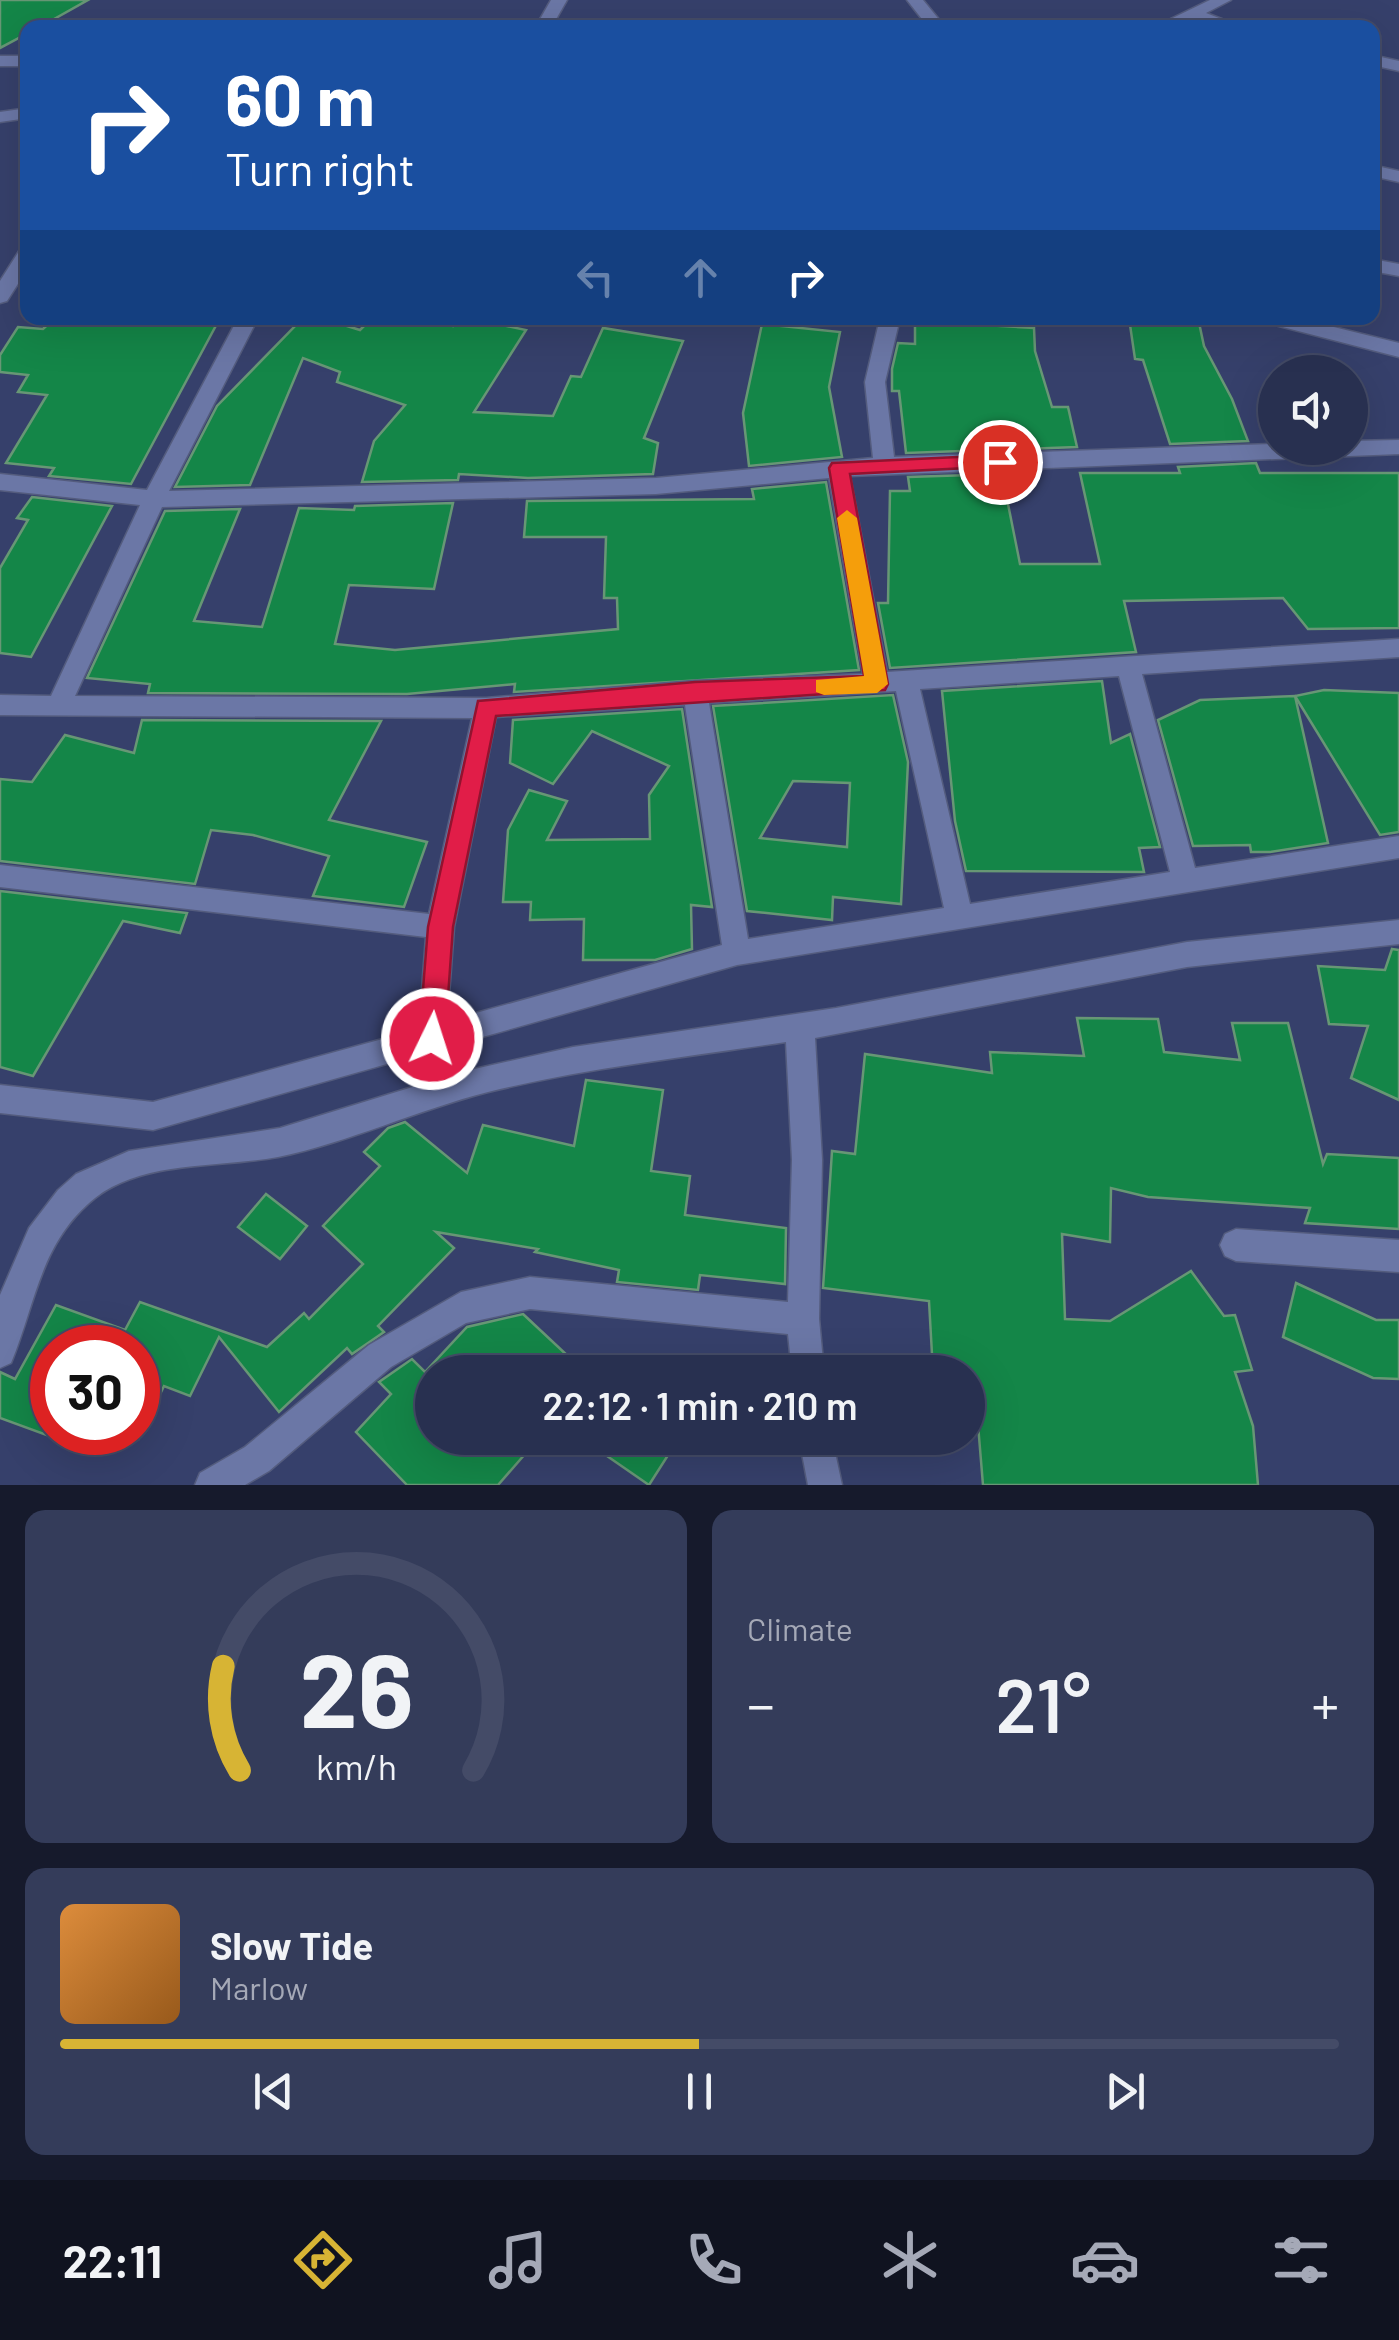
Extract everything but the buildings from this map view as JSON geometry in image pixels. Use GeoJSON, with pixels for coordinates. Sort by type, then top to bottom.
{"type":"FeatureCollection","features":[{"type":"Feature","properties":{"kind":"street"},"geometry":{"type":"LineString","coordinates":[[914,0],[931,20]]}},
{"type":"Feature","properties":{"kind":"street"},"geometry":{"type":"LineString","coordinates":[[1178,20],[1222,0]]}},
{"type":"Feature","properties":{"kind":"street"},"geometry":{"type":"LineString","coordinates":[[1191,14],[1211,20]]}},
{"type":"Feature","properties":{"kind":"street"},"geometry":{"type":"LineString","coordinates":[[0,297],[20,265]]}},
{"type":"Feature","properties":{"kind":"street"},"geometry":{"type":"LineString","coordinates":[[58,706],[154,499],[244,325]]}},
{"type":"Feature","properties":{"kind":"street"},"geometry":{"type":"LineString","coordinates":[[884,465],[875,382],[888,325]]}},
{"type":"Feature","properties":{"kind":"street"},"geometry":{"type":"LineString","coordinates":[[1301,325],[1399,350]]}},
{"type":"Feature","properties":{"kind":"street"},"geometry":{"type":"LineString","coordinates":[[0,482],[154,499],[656,486],[884,465],[1399,447]]}},
{"type":"Feature","properties":{"kind":"street"},"geometry":{"type":"LineString","coordinates":[[838,468],[877,684]]}},
{"type":"Feature","properties":{"kind":"street"},"geometry":{"type":"LineString","coordinates":[[0,705],[486,708],[695,691],[906,683],[1399,648]]}},
{"type":"Feature","properties":{"kind":"street"},"geometry":{"type":"LineString","coordinates":[[1128,666],[1186,884]]}},
{"type":"Feature","properties":{"kind":"street"},"geometry":{"type":"LineString","coordinates":[[906,683],[960,919]]}},
{"type":"Feature","properties":{"kind":"street"},"geometry":{"type":"LineString","coordinates":[[695,691],[737,953]]}},
{"type":"Feature","properties":{"kind":"street"},"geometry":{"type":"LineString","coordinates":[[432,1039],[440,927],[486,708]]}},
{"type":"Feature","properties":{"kind":"street"},"geometry":{"type":"LineString","coordinates":[[0,1100],[154,1116],[737,953],[1399,847]]}},
{"type":"Feature","properties":{"kind":"street"},"geometry":{"type":"LineString","coordinates":[[0,876],[440,927]]}},
{"type":"Feature","properties":{"kind":"street"},"geometry":{"type":"LineString","coordinates":[[0,1352],[17,1285],[48,1225],[86,1185],[123,1166],[282,1141],[486,1079],[576,1060],[800,1027],[1146,964],[1307,940],[1399,932]]}},
{"type":"Feature","properties":{"kind":"street"},"geometry":{"type":"LineString","coordinates":[[800,1027],[806,1160],[803,1319],[806,1355]]}},
{"type":"Feature","properties":{"kind":"street"},"geometry":{"type":"LineString","coordinates":[[1236,1245],[1399,1256]]}},
{"type":"Feature","properties":{"kind":"street"},"geometry":{"type":"LineString","coordinates":[[212,1485],[258,1459],[380,1356],[461,1308],[530,1293],[803,1319]]}},
{"type":"Feature","properties":{"kind":"street"},"geometry":{"type":"LineString","coordinates":[[819,1455],[825,1485]]}},
{"type":"Feature","properties":{"kind":"slow traffic"},"geometry":{"type":"LineString","coordinates":[[824,686],[877,684],[847,518]]}},
{"type":"Feature","properties":{"kind":"route"},"geometry":{"type":"LineString","coordinates":[[432,1039],[440,927],[486,708],[695,691],[877,684],[838,468],[1000,462]]}}]}
